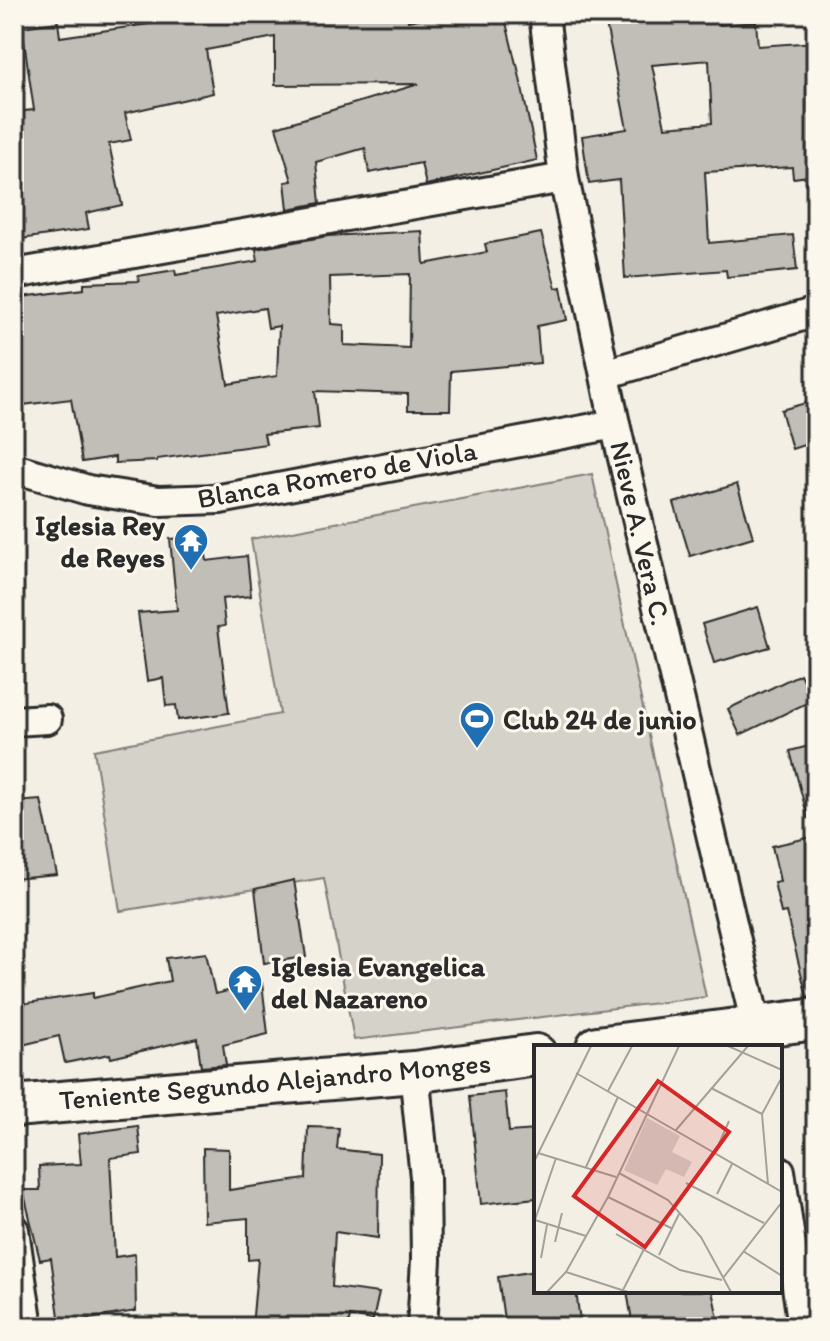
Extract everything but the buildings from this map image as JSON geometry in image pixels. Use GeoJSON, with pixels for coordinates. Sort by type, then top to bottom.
{"type":"FeatureCollection","features":[{"type":"Feature","properties":{"kind":"street","name":"Nieve A. Vera C."},"geometry":{"type":"LineString","coordinates":[[544,14],[564,178],[615,424],[760,1036]]}},
{"type":"Feature","properties":{"kind":"street"},"geometry":{"type":"LineString","coordinates":[[14,274],[564,178]]}},
{"type":"Feature","properties":{"kind":"street"},"geometry":{"type":"LineString","coordinates":[[605,374],[816,312]]}},
{"type":"Feature","properties":{"kind":"street","name":"Blanca Romero de Viola"},"geometry":{"type":"LineString","coordinates":[[14,468],[88,490],[131,497],[159,501],[220,499],[615,424]]}},
{"type":"Feature","properties":{"kind":"street"},"geometry":{"type":"LineString","coordinates":[[14,721],[47,719]]}},
{"type":"Feature","properties":{"kind":"street"},"geometry":{"type":"LineString","coordinates":[[627,1045],[760,1036],[816,1019]]}},
{"type":"Feature","properties":{"kind":"street","name":"Teniente Segundo Alejandro Monges"},"geometry":{"type":"LineString","coordinates":[[14,1106],[414,1072],[534,1055]]}},
{"type":"Feature","properties":{"kind":"street"},"geometry":{"type":"LineString","coordinates":[[414,1072],[425,1177],[426,1260],[422,1327]]}},
{"type":"Feature","properties":{"kind":"street"},"geometry":{"type":"LineString","coordinates":[[782,1185],[803,1327]]}},
{"type":"Feature","properties":{"kind":"street"},"geometry":{"type":"LineString","coordinates":[[14,1230],[28,1327]]}},
{"type":"Feature","properties":{"kind":"shaded area"},"geometry":{"type":"Polygon","coordinates":[[[592,474],[706,997],[354,1040],[324,878],[120,911],[94,750],[280,714],[251,539],[592,474]]]}},
{"type":"Feature","properties":{"kind":"place","name":"Iglesia Rey de Reyes"},"geometry":{"type":"Point","coordinates":[191,572]}},
{"type":"Feature","properties":{"kind":"place","name":"Club 24 de junio"},"geometry":{"type":"Point","coordinates":[477,750]}},
{"type":"Feature","properties":{"kind":"place","name":"Iglesia Evangelica del Nazareno"},"geometry":{"type":"Point","coordinates":[245,1013]}}]}
